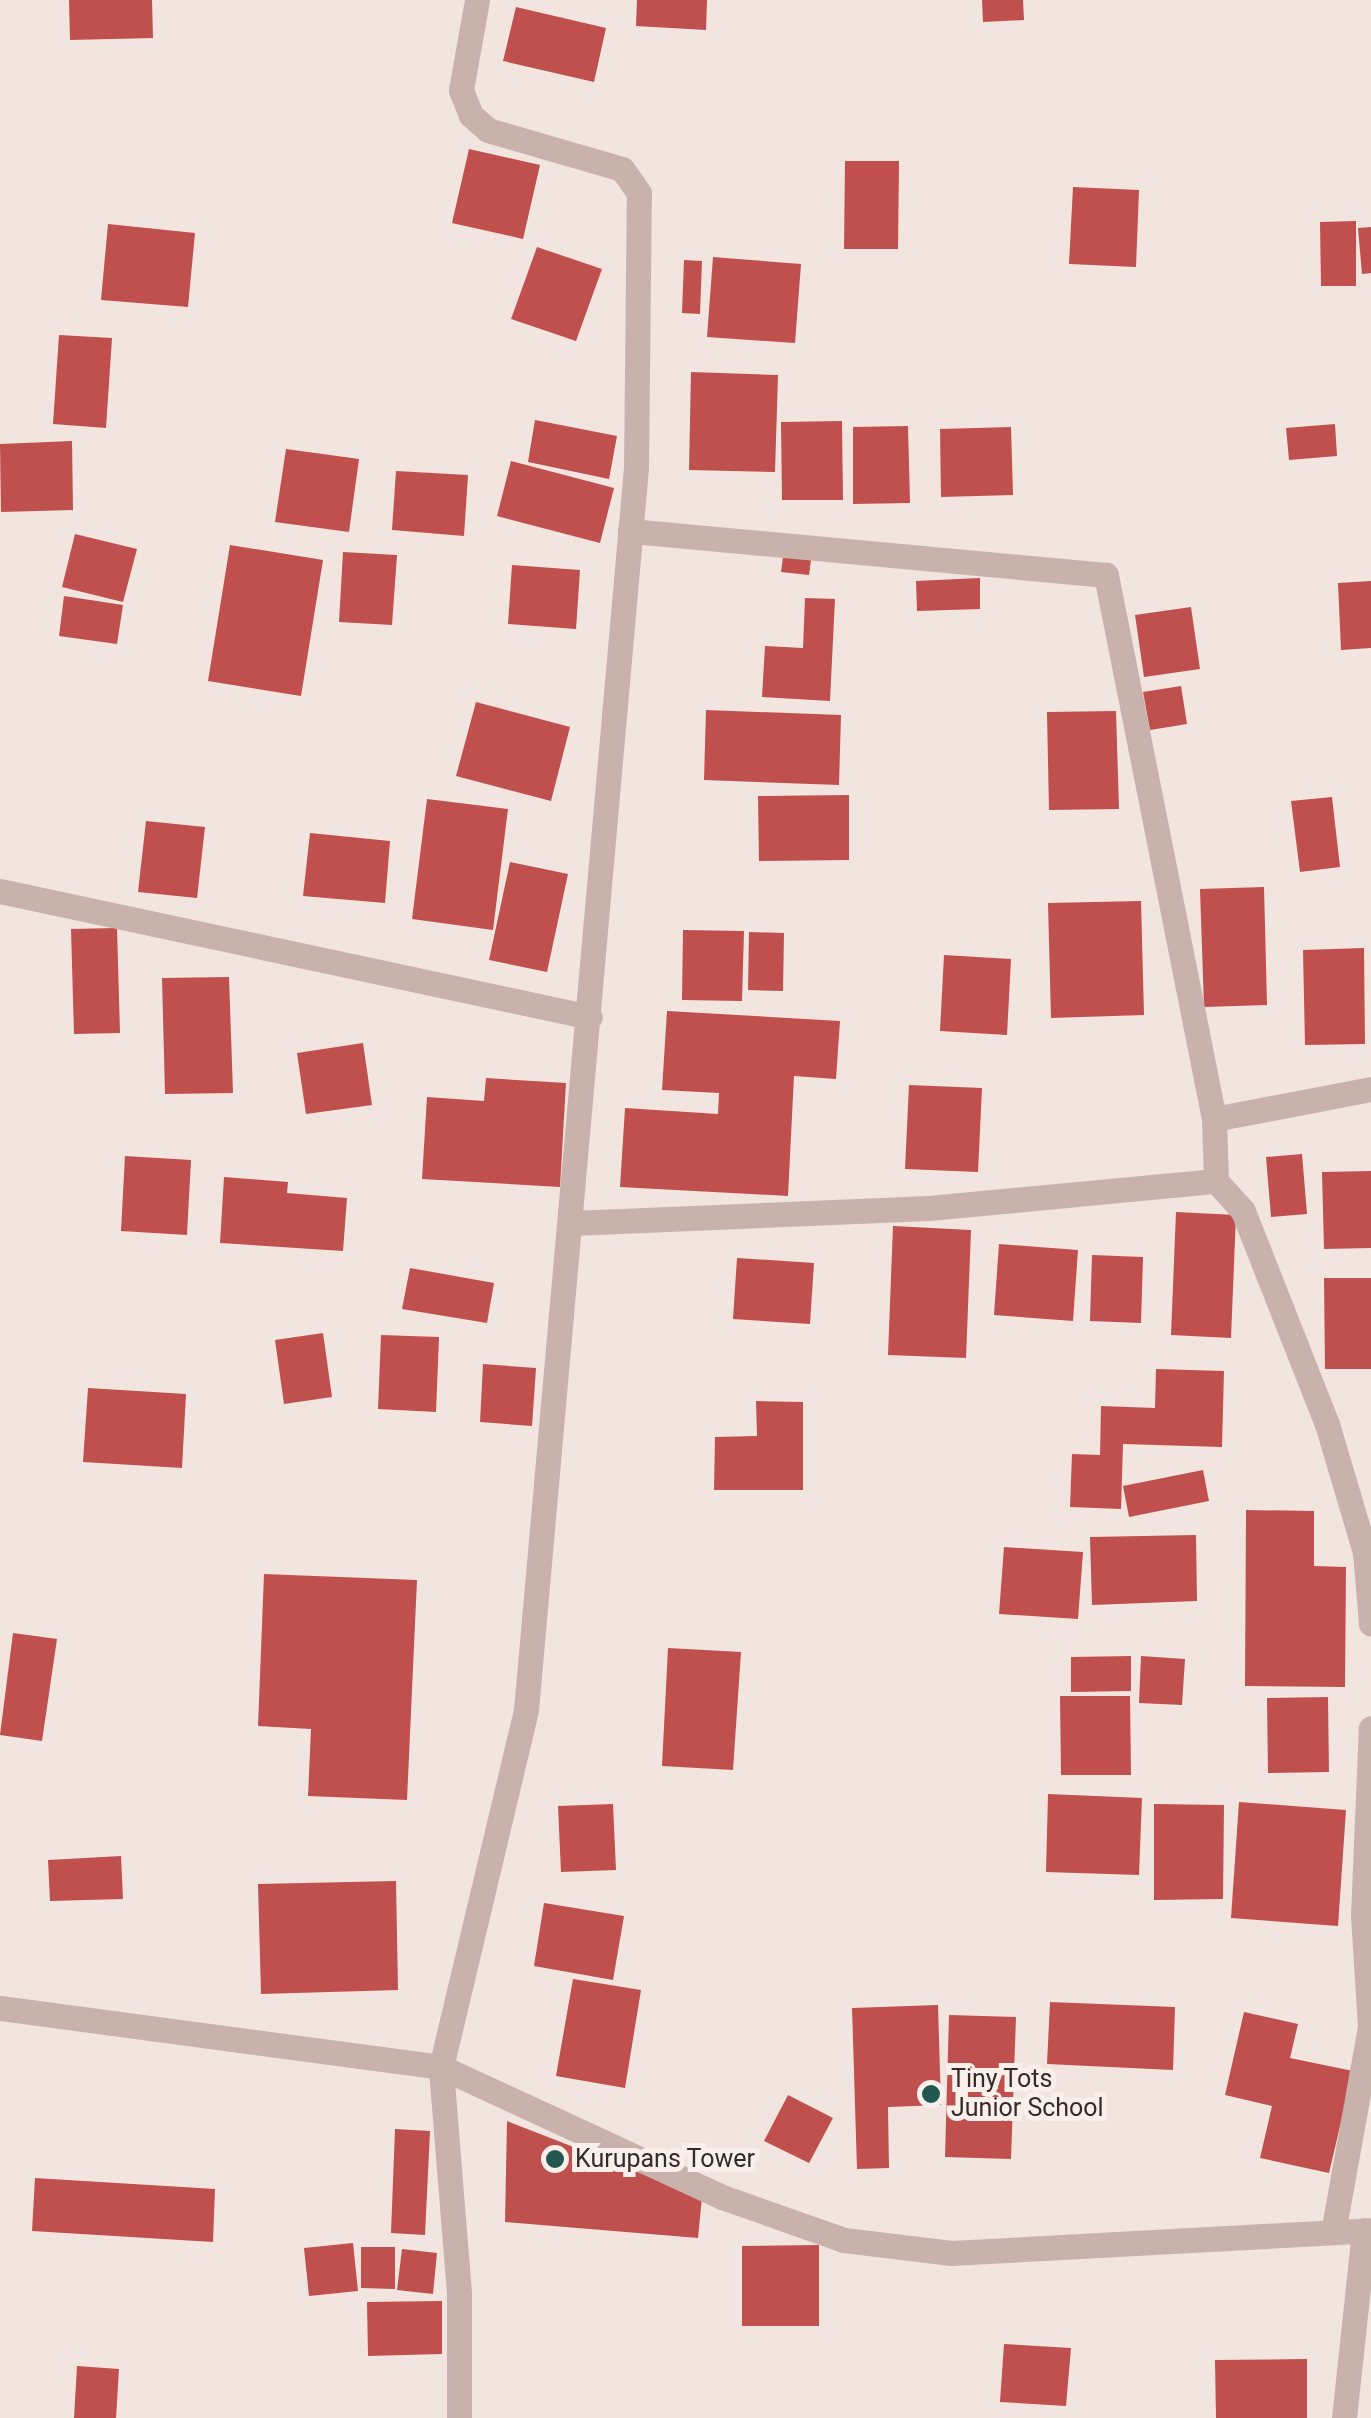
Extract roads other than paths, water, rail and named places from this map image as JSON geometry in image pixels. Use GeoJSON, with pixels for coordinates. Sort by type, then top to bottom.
{"type":"FeatureCollection","features":[{"type":"Feature","properties":{"kind":"street"},"geometry":{"type":"LineString","coordinates":[[459,2418],[459,2293],[440,2066],[526,1710],[573,1224],[630,531],[639,193],[622,169],[488,130],[471,115],[461,90],[477,0]]}},
{"type":"Feature","properties":{"kind":"street"},"geometry":{"type":"LineString","coordinates":[[630,531],[1106,575],[1214,1119],[1216,1181],[1243,1210],[1327,1424],[1366,1552],[1371,1624]]}},
{"type":"Feature","properties":{"kind":"street"},"geometry":{"type":"LineString","coordinates":[[0,891],[590,1016]]}},
{"type":"Feature","properties":{"kind":"street"},"geometry":{"type":"LineString","coordinates":[[1214,1119],[1371,1090]]}},
{"type":"Feature","properties":{"kind":"street"},"geometry":{"type":"LineString","coordinates":[[573,1224],[929,1208],[1216,1181]]}},
{"type":"Feature","properties":{"kind":"street"},"geometry":{"type":"LineString","coordinates":[[1334,2227],[1370,2026],[1362,1915],[1371,1728]]}},
{"type":"Feature","properties":{"kind":"street"},"geometry":{"type":"LineString","coordinates":[[0,2008],[440,2066],[722,2197],[844,2240],[950,2253],[1334,2227],[1368,2230],[1344,2418]]}},
{"type":"Feature","properties":{"kind":"place","name":"Tiny Tots Junior School"},"geometry":{"type":"Point","coordinates":[931,2094]}},
{"type":"Feature","properties":{"kind":"place","name":"Kurupans Tower"},"geometry":{"type":"Point","coordinates":[555,2159]}}]}
